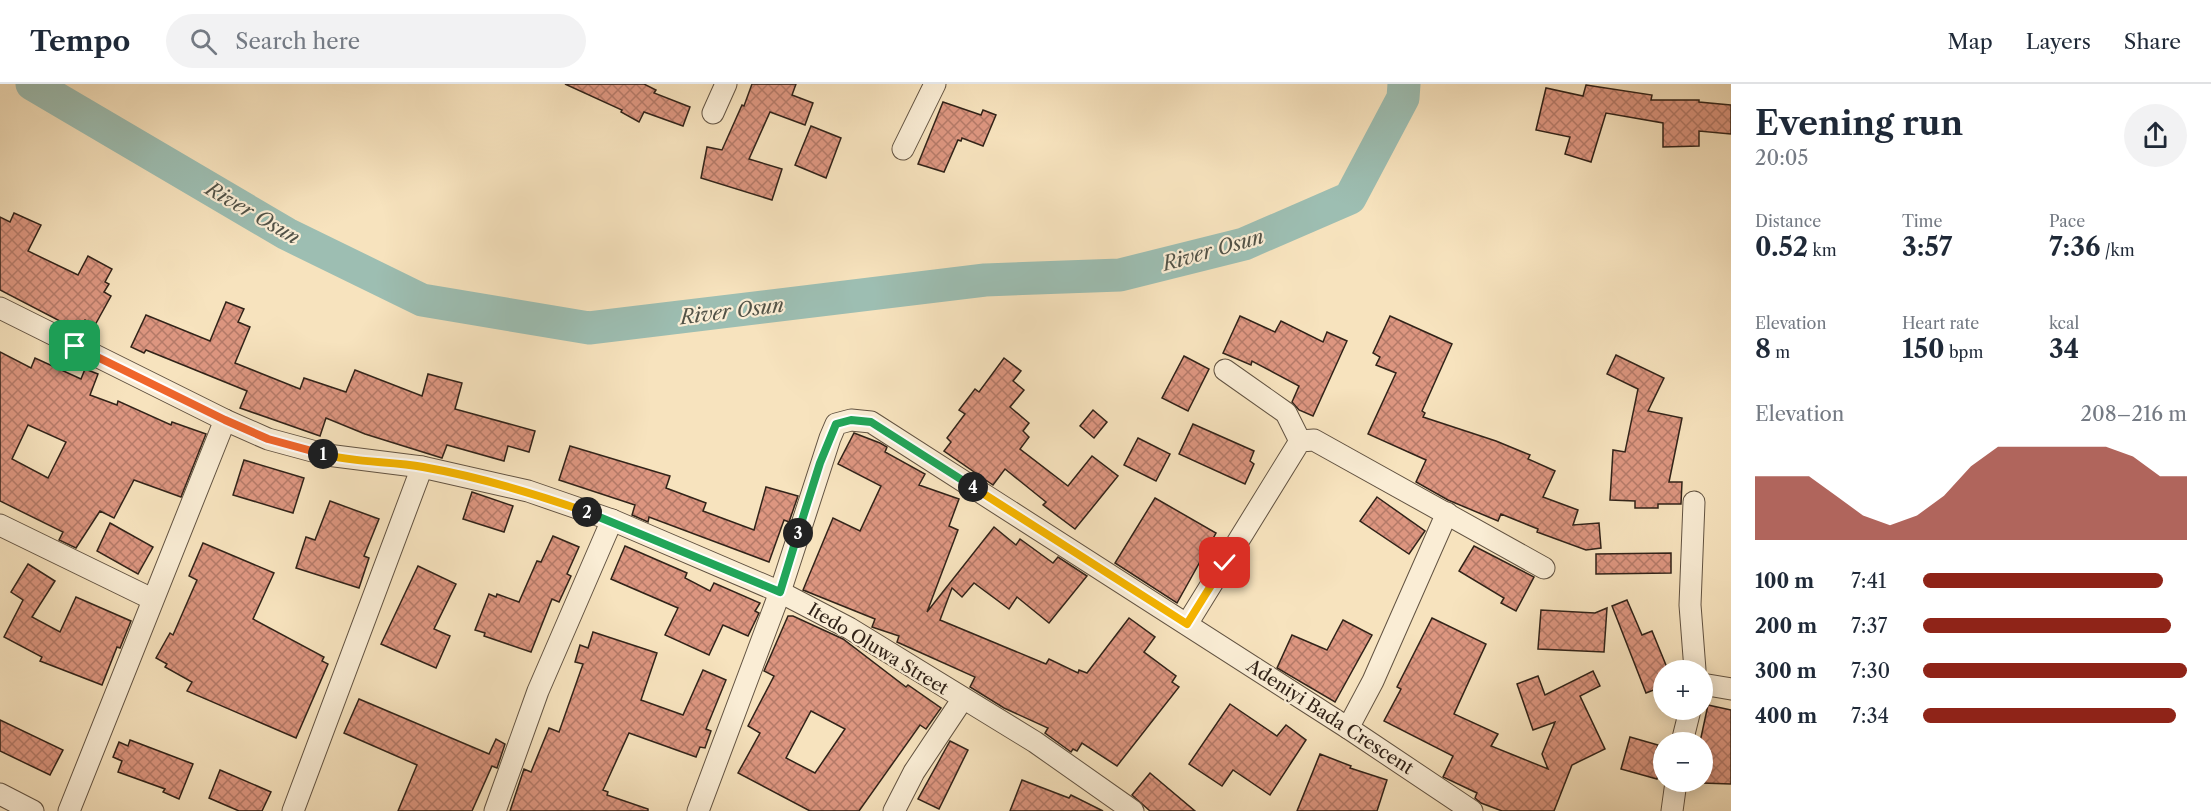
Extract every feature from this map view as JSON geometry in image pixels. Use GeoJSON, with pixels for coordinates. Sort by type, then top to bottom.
{"type":"FeatureCollection","features":[{"type":"Feature","properties":{"kind":"street"},"geometry":{"type":"LineString","coordinates":[[713,113],[726,84]]}},
{"type":"Feature","properties":{"kind":"street"},"geometry":{"type":"LineString","coordinates":[[903,149],[935,84]]}},
{"type":"Feature","properties":{"kind":"street","name":"Itedo Oluwa Street"},"geometry":{"type":"LineString","coordinates":[[0,309],[268,439],[327,455],[422,466],[528,491],[612,520],[780,592],[849,628],[1035,742],[1132,811]]}},
{"type":"Feature","properties":{"kind":"street"},"geometry":{"type":"LineString","coordinates":[[1225,370],[1286,413],[1300,441]]}},
{"type":"Feature","properties":{"kind":"street"},"geometry":{"type":"LineString","coordinates":[[69,811],[120,690],[152,599],[225,420]]}},
{"type":"Feature","properties":{"kind":"street","name":"Adeniyi Bada Crescent"},"geometry":{"type":"LineString","coordinates":[[780,592],[836,424],[851,420],[871,422],[1348,728],[1472,811]]}},
{"type":"Feature","properties":{"kind":"street"},"geometry":{"type":"LineString","coordinates":[[1300,441],[1314,440],[1545,568]]}},
{"type":"Feature","properties":{"kind":"street"},"geometry":{"type":"LineString","coordinates":[[1187,624],[1300,441]]}},
{"type":"Feature","properties":{"kind":"street"},"geometry":{"type":"LineString","coordinates":[[293,811],[422,466]]}},
{"type":"Feature","properties":{"kind":"street"},"geometry":{"type":"LineString","coordinates":[[1694,502],[1690,605],[1694,660]]}},
{"type":"Feature","properties":{"kind":"street"},"geometry":{"type":"LineString","coordinates":[[1348,728],[1373,681],[1447,513]]}},
{"type":"Feature","properties":{"kind":"street"},"geometry":{"type":"LineString","coordinates":[[495,811],[538,691],[612,520]]}},
{"type":"Feature","properties":{"kind":"street"},"geometry":{"type":"LineString","coordinates":[[0,525],[152,599]]}},
{"type":"Feature","properties":{"kind":"street"},"geometry":{"type":"LineString","coordinates":[[698,811],[780,592]]}},
{"type":"Feature","properties":{"kind":"street"},"geometry":{"type":"LineString","coordinates":[[1713,686],[1731,689]]}},
{"type":"Feature","properties":{"kind":"street"},"geometry":{"type":"LineString","coordinates":[[894,811],[914,772],[962,699]]}},
{"type":"Feature","properties":{"kind":"street"},"geometry":{"type":"LineString","coordinates":[[1672,811],[1675,792]]}},
{"type":"Feature","properties":{"kind":"street"},"geometry":{"type":"LineString","coordinates":[[0,794],[33,811]]}},
{"type":"Feature","properties":{"kind":"building"},"geometry":{"type":"Polygon","coordinates":[[[565,84],[644,84],[656,90],[654,93],[690,107],[683,126],[644,112],[639,122],[621,112],[622,110],[565,84]]]}},
{"type":"Feature","properties":{"kind":"building"},"geometry":{"type":"Polygon","coordinates":[[[752,84],[796,84],[792,95],[813,103],[805,125],[770,112],[749,159],[782,169],[772,200],[701,178],[707,147],[722,150],[742,105],[744,106],[752,84]]]}},
{"type":"Feature","properties":{"kind":"building"},"geometry":{"type":"Polygon","coordinates":[[[1586,85],[1652,95],[1651,100],[1699,100],[1699,102],[1731,105],[1731,134],[1699,131],[1699,146],[1663,147],[1663,123],[1606,113],[1591,162],[1565,154],[1570,137],[1536,130],[1546,88],[1583,96],[1586,85]]]}},
{"type":"Feature","properties":{"kind":"building"},"geometry":{"type":"Polygon","coordinates":[[[943,102],[981,115],[983,110],[996,115],[983,146],[962,138],[961,141],[958,140],[944,172],[918,164],[943,102]]]}},
{"type":"Feature","properties":{"kind":"building"},"geometry":{"type":"Polygon","coordinates":[[[811,126],[841,138],[826,178],[795,165],[811,126]]]}},
{"type":"Feature","properties":{"kind":"building"},"geometry":{"type":"Polygon","coordinates":[[[14,213],[41,225],[28,251],[78,275],[88,256],[112,269],[105,282],[109,284],[104,292],[111,296],[95,325],[85,320],[79,331],[0,290],[0,217],[10,222],[14,213]]]}},
{"type":"Feature","properties":{"kind":"building"},"geometry":{"type":"Polygon","coordinates":[[[226,302],[244,309],[238,322],[250,327],[235,363],[300,389],[304,378],[346,392],[355,370],[422,396],[428,374],[462,383],[455,409],[535,431],[529,452],[508,446],[504,461],[447,445],[442,458],[365,434],[326,418],[320,436],[240,408],[247,391],[146,350],[144,353],[131,347],[146,315],[210,341],[226,302]]]}},
{"type":"Feature","properties":{"kind":"building"},"geometry":{"type":"Polygon","coordinates":[[[1240,316],[1275,332],[1281,321],[1323,342],[1327,332],[1347,341],[1313,416],[1299,410],[1292,402],[1299,386],[1252,361],[1251,365],[1223,353],[1240,316]]]}},
{"type":"Feature","properties":{"kind":"building"},"geometry":{"type":"Polygon","coordinates":[[[1390,316],[1452,344],[1422,411],[1425,413],[1423,417],[1496,441],[1530,455],[1528,459],[1555,471],[1543,497],[1578,510],[1573,525],[1599,523],[1601,548],[1586,550],[1537,532],[1538,529],[1501,514],[1498,521],[1448,500],[1416,482],[1426,460],[1368,434],[1396,373],[1376,365],[1380,357],[1373,353],[1390,316]]]}},
{"type":"Feature","properties":{"kind":"building"},"geometry":{"type":"Polygon","coordinates":[[[0,352],[31,368],[35,358],[81,379],[85,369],[98,374],[90,395],[117,405],[118,401],[171,425],[172,422],[206,434],[181,497],[134,480],[114,518],[100,511],[76,548],[59,540],[63,532],[0,501],[0,352]],[[28,425],[12,459],[48,478],[66,442],[28,425]]]}},
{"type":"Feature","properties":{"kind":"building"},"geometry":{"type":"Polygon","coordinates":[[[1616,355],[1664,378],[1648,411],[1682,418],[1669,482],[1682,482],[1681,504],[1658,504],[1658,508],[1635,508],[1635,501],[1610,500],[1613,450],[1625,452],[1638,389],[1607,374],[1616,355]]]}},
{"type":"Feature","properties":{"kind":"building"},"geometry":{"type":"Polygon","coordinates":[[[1184,356],[1209,369],[1188,411],[1162,398],[1184,356]]]}},
{"type":"Feature","properties":{"kind":"building"},"geometry":{"type":"Polygon","coordinates":[[[1004,358],[1021,371],[1013,381],[1024,390],[1010,407],[1029,423],[1023,431],[1029,437],[1020,449],[1068,486],[1092,456],[1118,476],[1075,529],[1043,505],[1046,502],[1005,469],[993,485],[944,451],[951,442],[947,438],[965,414],[959,410],[975,389],[979,392],[1004,358]]]}},
{"type":"Feature","properties":{"kind":"building"},"geometry":{"type":"Polygon","coordinates":[[[1093,410],[1107,422],[1094,438],[1080,426],[1093,410]]]}},
{"type":"Feature","properties":{"kind":"building"},"geometry":{"type":"Polygon","coordinates":[[[1193,424],[1254,451],[1250,461],[1254,464],[1245,484],[1179,454],[1193,424]]]}},
{"type":"Feature","properties":{"kind":"building"},"geometry":{"type":"Polygon","coordinates":[[[854,433],[887,447],[885,452],[925,474],[919,485],[959,499],[949,526],[958,530],[927,612],[994,527],[1016,545],[1020,539],[1053,563],[1058,557],[1087,576],[1049,623],[1017,597],[1009,609],[974,583],[962,597],[952,588],[940,620],[1046,664],[1049,659],[1078,673],[1079,670],[1087,673],[1129,618],[1155,637],[1144,652],[1176,676],[1172,682],[1179,687],[1117,766],[1082,743],[1077,751],[1073,749],[1071,752],[1045,733],[1048,728],[1004,708],[970,687],[975,677],[897,642],[899,636],[872,627],[875,619],[803,590],[833,518],[860,531],[881,486],[838,464],[854,433]]]}},
{"type":"Feature","properties":{"kind":"building"},"geometry":{"type":"Polygon","coordinates":[[[1138,438],[1170,454],[1156,481],[1124,465],[1138,438]]]}},
{"type":"Feature","properties":{"kind":"building"},"geometry":{"type":"Polygon","coordinates":[[[570,446],[670,476],[666,488],[706,503],[703,511],[754,530],[766,487],[798,496],[789,522],[784,520],[769,562],[649,517],[648,522],[632,515],[635,505],[559,480],[570,446]]]}},
{"type":"Feature","properties":{"kind":"building"},"geometry":{"type":"Polygon","coordinates":[[[244,460],[304,478],[293,513],[233,495],[244,460]]]}},
{"type":"Feature","properties":{"kind":"building"},"geometry":{"type":"Polygon","coordinates":[[[472,492],[513,506],[504,532],[463,519],[472,492]]]}},
{"type":"Feature","properties":{"kind":"building"},"geometry":{"type":"Polygon","coordinates":[[[1377,497],[1425,531],[1409,554],[1360,521],[1377,497]]]}},
{"type":"Feature","properties":{"kind":"building"},"geometry":{"type":"Polygon","coordinates":[[[1155,498],[1216,533],[1177,603],[1115,563],[1155,498]]]}},
{"type":"Feature","properties":{"kind":"building"},"geometry":{"type":"Polygon","coordinates":[[[330,501],[379,519],[364,556],[369,558],[359,588],[296,568],[306,537],[315,540],[330,501]]]}},
{"type":"Feature","properties":{"kind":"building"},"geometry":{"type":"Polygon","coordinates":[[[110,523],[153,547],[138,574],[97,551],[110,523]]]}},
{"type":"Feature","properties":{"kind":"building"},"geometry":{"type":"Polygon","coordinates":[[[553,536],[579,547],[567,574],[571,576],[559,602],[552,599],[531,652],[484,636],[485,633],[475,630],[489,594],[496,597],[497,594],[519,602],[537,561],[541,562],[553,536]]]}},
{"type":"Feature","properties":{"kind":"building"},"geometry":{"type":"Polygon","coordinates":[[[203,543],[274,573],[253,619],[324,657],[322,661],[328,664],[296,738],[187,691],[192,682],[165,667],[167,664],[156,658],[170,633],[173,635],[197,580],[189,576],[203,543]]]}},
{"type":"Feature","properties":{"kind":"building"},"geometry":{"type":"Polygon","coordinates":[[[625,546],[687,573],[685,578],[710,591],[714,583],[760,603],[755,611],[759,613],[748,636],[723,625],[709,655],[665,635],[678,608],[611,579],[625,546]]]}},
{"type":"Feature","properties":{"kind":"building"},"geometry":{"type":"Polygon","coordinates":[[[1474,546],[1534,577],[1516,611],[1501,603],[1504,598],[1459,571],[1474,546]]]}},
{"type":"Feature","properties":{"kind":"building"},"geometry":{"type":"Polygon","coordinates":[[[1671,553],[1671,573],[1596,574],[1596,554],[1671,553]]]}},
{"type":"Feature","properties":{"kind":"building"},"geometry":{"type":"Polygon","coordinates":[[[28,564],[55,581],[32,617],[60,632],[76,597],[131,621],[120,648],[117,647],[102,685],[40,661],[42,657],[4,637],[23,600],[11,592],[28,564]]]}},
{"type":"Feature","properties":{"kind":"building"},"geometry":{"type":"Polygon","coordinates":[[[418,566],[456,584],[434,629],[450,636],[436,668],[381,644],[418,566]]]}},
{"type":"Feature","properties":{"kind":"building"},"geometry":{"type":"Polygon","coordinates":[[[1627,600],[1642,635],[1652,631],[1664,660],[1653,660],[1653,690],[1646,693],[1612,606],[1627,600]]]}},
{"type":"Feature","properties":{"kind":"building"},"geometry":{"type":"Polygon","coordinates":[[[1607,608],[1604,652],[1538,649],[1541,610],[1595,613],[1607,608]]]}},
{"type":"Feature","properties":{"kind":"building"},"geometry":{"type":"Polygon","coordinates":[[[788,616],[793,616],[843,639],[906,687],[908,685],[941,708],[926,729],[920,725],[859,811],[810,811],[738,773],[760,733],[748,726],[774,676],[764,671],[788,616]],[[811,711],[786,758],[815,773],[845,729],[811,711]]]}},
{"type":"Feature","properties":{"kind":"building"},"geometry":{"type":"Polygon","coordinates":[[[1432,618],[1486,644],[1454,714],[1498,734],[1491,746],[1548,769],[1542,754],[1555,722],[1533,730],[1517,684],[1538,676],[1545,695],[1593,671],[1600,686],[1580,696],[1605,749],[1572,765],[1554,811],[1502,811],[1481,803],[1475,798],[1477,793],[1443,777],[1453,756],[1384,721],[1401,689],[1397,687],[1432,618]]]}},
{"type":"Feature","properties":{"kind":"building"},"geometry":{"type":"Polygon","coordinates":[[[1343,620],[1372,635],[1335,702],[1277,668],[1292,635],[1327,650],[1343,620]]]}},
{"type":"Feature","properties":{"kind":"building"},"geometry":{"type":"Polygon","coordinates":[[[593,632],[657,653],[641,700],[683,715],[703,670],[726,680],[706,729],[711,731],[705,748],[700,747],[696,757],[629,733],[603,790],[608,792],[607,795],[648,809],[648,811],[510,811],[524,769],[531,772],[549,728],[559,732],[583,664],[575,662],[580,645],[588,648],[593,632]]]}},
{"type":"Feature","properties":{"kind":"building"},"geometry":{"type":"Polygon","coordinates":[[[359,699],[489,754],[496,739],[505,744],[497,768],[492,766],[472,811],[398,811],[417,765],[344,733],[359,699]]]}},
{"type":"Feature","properties":{"kind":"building"},"geometry":{"type":"Polygon","coordinates":[[[1230,704],[1277,736],[1286,725],[1306,740],[1270,795],[1233,770],[1222,786],[1189,764],[1230,704]]]}},
{"type":"Feature","properties":{"kind":"building"},"geometry":{"type":"Polygon","coordinates":[[[1713,706],[1731,710],[1731,784],[1713,783],[1713,732],[1702,732],[1705,720],[1713,720],[1713,706]]]}},
{"type":"Feature","properties":{"kind":"building"},"geometry":{"type":"Polygon","coordinates":[[[0,720],[63,750],[50,775],[0,751],[0,720]]]}},
{"type":"Feature","properties":{"kind":"building"},"geometry":{"type":"Polygon","coordinates":[[[1630,737],[1653,744],[1653,778],[1621,769],[1630,737]]]}},
{"type":"Feature","properties":{"kind":"building"},"geometry":{"type":"Polygon","coordinates":[[[130,740],[193,764],[179,799],[163,792],[165,789],[118,772],[122,761],[113,757],[119,742],[128,746],[130,740]]]}},
{"type":"Feature","properties":{"kind":"building"},"geometry":{"type":"Polygon","coordinates":[[[950,741],[968,750],[939,809],[918,799],[950,741]]]}},
{"type":"Feature","properties":{"kind":"building"},"geometry":{"type":"Polygon","coordinates":[[[1320,754],[1351,766],[1350,768],[1387,780],[1377,811],[1297,811],[1320,754]]]}},
{"type":"Feature","properties":{"kind":"building"},"geometry":{"type":"Polygon","coordinates":[[[220,770],[271,792],[262,811],[239,811],[209,798],[220,770]]]}},
{"type":"Feature","properties":{"kind":"building"},"geometry":{"type":"Polygon","coordinates":[[[1150,773],[1195,811],[1150,811],[1132,795],[1150,773]]]}},
{"type":"Feature","properties":{"kind":"building"},"geometry":{"type":"Polygon","coordinates":[[[1022,780],[1069,798],[1071,795],[1103,811],[1010,811],[1022,780]]]}},
{"type":"Feature","properties":{"kind":"waterway","name":"River Osun"},"geometry":{"type":"LineString","coordinates":[[32,84],[287,234],[422,300],[589,328],[985,280],[1120,275],[1244,244],[1350,198],[1403,98],[1404,84]]}},
{"type":"Feature","properties":{"kind":"route"},"geometry":{"type":"LineString","coordinates":[[75,346],[268,439],[327,455],[422,466],[528,491],[612,520],[780,592],[830,438],[836,424],[851,420],[871,422],[1187,624],[1225,563]]}}]}
